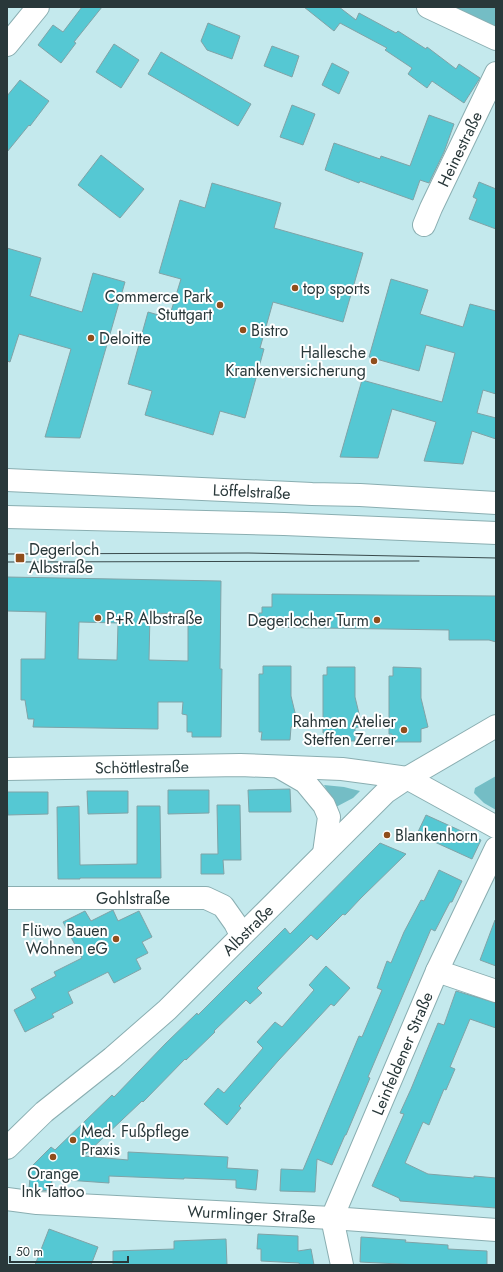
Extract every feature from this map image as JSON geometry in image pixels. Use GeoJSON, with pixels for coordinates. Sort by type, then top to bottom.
{"type":"FeatureCollection","features":[{"type":"Feature","properties":{"kind":"street"},"geometry":{"type":"LineString","coordinates":[[7,45],[38,7]]}},
{"type":"Feature","properties":{"kind":"street"},"geometry":{"type":"LineString","coordinates":[[428,7],[496,39]]}},
{"type":"Feature","properties":{"kind":"street","name":"Heinestraße"},"geometry":{"type":"LineString","coordinates":[[424,225],[496,73]]}},
{"type":"Feature","properties":{"kind":"street","name":"Löffelstraße"},"geometry":{"type":"LineString","coordinates":[[7,480],[496,503]]}},
{"type":"Feature","properties":{"kind":"street","name":"Löffelstraße"},"geometry":{"type":"LineString","coordinates":[[7,517],[284,524],[496,533]]}},
{"type":"Feature","properties":{"kind":"street","name":"Albstraße"},"geometry":{"type":"LineString","coordinates":[[7,1148],[44,1112],[112,1058],[166,1010],[386,792],[407,778],[496,726]]}},
{"type":"Feature","properties":{"kind":"street","name":"Schöttlestraße"},"geometry":{"type":"LineString","coordinates":[[7,770],[240,765],[342,769],[407,778]]}},
{"type":"Feature","properties":{"kind":"street","name":"Schöttlestraße"},"geometry":{"type":"LineString","coordinates":[[278,766],[305,782],[324,805],[329,817],[324,853]]}},
{"type":"Feature","properties":{"kind":"street"},"geometry":{"type":"LineString","coordinates":[[407,778],[496,827]]}},
{"type":"Feature","properties":{"kind":"street","name":"Leinfeldener Straße"},"geometry":{"type":"LineString","coordinates":[[332,1218],[437,971],[496,848]]}},
{"type":"Feature","properties":{"kind":"street","name":"Gohlstraße"},"geometry":{"type":"LineString","coordinates":[[7,898],[206,898],[223,906],[235,923],[241,935]]}},
{"type":"Feature","properties":{"kind":"street"},"geometry":{"type":"LineString","coordinates":[[437,971],[496,991]]}},
{"type":"Feature","properties":{"kind":"street","name":"Wurmlinger Straße"},"geometry":{"type":"LineString","coordinates":[[7,1199],[37,1203],[332,1218],[496,1230]]}},
{"type":"Feature","properties":{"kind":"street"},"geometry":{"type":"LineString","coordinates":[[332,1218],[342,1265]]}},
{"type":"Feature","properties":{"kind":"shaded area"},"geometry":{"type":"Polygon","coordinates":[[[452,7],[496,7],[496,29],[452,7]]]}},
{"type":"Feature","properties":{"kind":"shaded area"},"geometry":{"type":"Polygon","coordinates":[[[496,776],[496,810],[484,803],[474,793],[475,788],[496,776]]]}},
{"type":"Feature","properties":{"kind":"shaded area"},"geometry":{"type":"Polygon","coordinates":[[[324,785],[344,787],[360,791],[353,798],[336,807],[324,785]]]}},
{"type":"Feature","properties":{"kind":"building"},"geometry":{"type":"Polygon","coordinates":[[[82,7],[102,7],[74,42],[76,43],[61,63],[38,45],[53,25],[63,32],[82,7]]]}},
{"type":"Feature","properties":{"kind":"building"},"geometry":{"type":"Polygon","coordinates":[[[304,7],[339,7],[356,20],[359,13],[396,33],[398,31],[426,49],[427,47],[456,69],[459,64],[480,78],[464,103],[432,81],[427,88],[408,74],[412,68],[385,50],[387,48],[340,23],[334,31],[304,7]]]}},
{"type":"Feature","properties":{"kind":"building"},"geometry":{"type":"Polygon","coordinates":[[[208,23],[240,36],[232,59],[207,50],[201,41],[208,23]]]}},
{"type":"Feature","properties":{"kind":"building"},"geometry":{"type":"Polygon","coordinates":[[[114,44],[139,60],[121,88],[96,72],[114,44]]]}},
{"type":"Feature","properties":{"kind":"building"},"geometry":{"type":"Polygon","coordinates":[[[272,46],[299,56],[292,77],[264,66],[272,46]]]}},
{"type":"Feature","properties":{"kind":"building"},"geometry":{"type":"Polygon","coordinates":[[[161,52],[251,104],[238,126],[148,74],[161,52]]]}},
{"type":"Feature","properties":{"kind":"building"},"geometry":{"type":"Polygon","coordinates":[[[332,63],[349,72],[339,94],[322,85],[332,63]]]}},
{"type":"Feature","properties":{"kind":"building"},"geometry":{"type":"Polygon","coordinates":[[[20,80],[49,101],[30,126],[29,125],[7,152],[7,96],[20,80]]]}},
{"type":"Feature","properties":{"kind":"building"},"geometry":{"type":"Polygon","coordinates":[[[292,105],[315,114],[303,145],[280,137],[292,105]]]}},
{"type":"Feature","properties":{"kind":"building"},"geometry":{"type":"Polygon","coordinates":[[[429,115],[454,124],[444,152],[429,183],[420,180],[413,200],[360,181],[359,183],[325,170],[334,143],[380,159],[381,156],[410,166],[429,115]]]}},
{"type":"Feature","properties":{"kind":"building"},"geometry":{"type":"Polygon","coordinates":[[[101,155],[144,189],[120,218],[78,185],[101,155]]]}},
{"type":"Feature","properties":{"kind":"building"},"geometry":{"type":"Polygon","coordinates":[[[479,182],[496,189],[496,229],[469,219],[477,199],[473,197],[479,182]]]}},
{"type":"Feature","properties":{"kind":"building","name":"Commerce Park Stuttgart"},"geometry":{"type":"Polygon","coordinates":[[[212,183],[281,203],[274,228],[363,253],[343,322],[273,302],[260,348],[264,349],[245,418],[220,411],[213,435],[145,415],[152,391],[128,384],[148,312],[169,318],[181,279],[159,273],[180,200],[205,208],[212,183]]]}},
{"type":"Feature","properties":{"kind":"building","name":"Commerce Park Stuttgart"},"geometry":{"type":"Polygon","coordinates":[[[7,248],[41,258],[30,296],[82,312],[93,273],[125,282],[80,438],[45,437],[71,349],[19,334],[10,362],[7,361],[7,248]]]}},
{"type":"Feature","properties":{"kind":"building"},"geometry":{"type":"Polygon","coordinates":[[[391,279],[428,290],[420,314],[463,327],[470,304],[496,311],[496,394],[483,390],[477,413],[496,418],[496,439],[472,431],[463,464],[424,461],[436,422],[392,409],[378,458],[340,457],[362,380],[442,402],[455,353],[426,345],[419,371],[369,357],[391,279]]]}},
{"type":"Feature","properties":{"kind":"building"},"geometry":{"type":"Polygon","coordinates":[[[7,577],[221,581],[221,737],[192,737],[192,732],[187,732],[187,715],[182,714],[183,702],[158,702],[158,729],[33,727],[34,719],[28,719],[25,700],[21,700],[21,659],[45,659],[46,612],[7,611],[7,577]],[[150,613],[149,660],[188,661],[188,614],[150,613]],[[79,622],[78,659],[117,660],[118,623],[79,622]]]}},
{"type":"Feature","properties":{"kind":"building","name":"Degerlocher Turm"},"geometry":{"type":"Polygon","coordinates":[[[272,594],[496,596],[496,642],[489,640],[449,640],[449,630],[258,627],[259,613],[262,613],[262,607],[272,607],[272,594]]]}},
{"type":"Feature","properties":{"kind":"building"},"geometry":{"type":"Polygon","coordinates":[[[263,666],[291,666],[291,696],[298,725],[291,727],[290,740],[261,740],[262,732],[259,732],[259,674],[263,674],[263,666]]]}},
{"type":"Feature","properties":{"kind":"building"},"geometry":{"type":"Polygon","coordinates":[[[327,667],[355,667],[355,697],[362,726],[355,728],[355,741],[326,741],[326,733],[323,733],[323,675],[327,675],[327,667]]]}},
{"type":"Feature","properties":{"kind":"building"},"geometry":{"type":"Polygon","coordinates":[[[393,667],[421,668],[421,698],[428,727],[421,729],[421,742],[392,742],[392,734],[389,734],[389,676],[393,676],[393,667]]]}},
{"type":"Feature","properties":{"kind":"building"},"geometry":{"type":"Polygon","coordinates":[[[290,789],[291,812],[249,812],[248,790],[290,789]]]}},
{"type":"Feature","properties":{"kind":"building"},"geometry":{"type":"Polygon","coordinates":[[[168,790],[209,790],[209,813],[168,814],[168,790]]]}},
{"type":"Feature","properties":{"kind":"building"},"geometry":{"type":"Polygon","coordinates":[[[87,791],[128,791],[128,813],[88,814],[87,791]]]}},
{"type":"Feature","properties":{"kind":"building"},"geometry":{"type":"Polygon","coordinates":[[[7,792],[48,792],[48,814],[8,815],[7,792]]]}},
{"type":"Feature","properties":{"kind":"building"},"geometry":{"type":"Polygon","coordinates":[[[217,805],[240,805],[241,860],[223,860],[224,874],[201,874],[201,854],[218,854],[217,805]]]}},
{"type":"Feature","properties":{"kind":"building"},"geometry":{"type":"Polygon","coordinates":[[[79,806],[80,865],[137,864],[137,806],[160,806],[161,878],[58,879],[57,807],[79,806]]]}},
{"type":"Feature","properties":{"kind":"building"},"geometry":{"type":"Polygon","coordinates":[[[426,815],[481,840],[472,859],[417,834],[426,815]]]}},
{"type":"Feature","properties":{"kind":"building"},"geometry":{"type":"Polygon","coordinates":[[[380,843],[406,854],[345,915],[343,914],[317,940],[311,935],[257,988],[262,993],[250,1004],[246,1000],[143,1102],[142,1101],[84,1156],[128,1160],[128,1152],[228,1157],[227,1168],[258,1170],[256,1190],[236,1188],[236,1180],[109,1176],[109,1183],[52,1179],[51,1191],[29,1189],[31,1167],[51,1147],[55,1150],[112,1095],[114,1097],[166,1043],[197,1013],[198,1015],[285,928],[290,934],[380,843]]]}},
{"type":"Feature","properties":{"kind":"building"},"geometry":{"type":"Polygon","coordinates":[[[439,870],[462,881],[435,931],[431,929],[368,1077],[370,1078],[332,1165],[317,1159],[315,1192],[280,1191],[281,1169],[303,1170],[359,1036],[362,1037],[382,990],[377,988],[387,961],[391,963],[404,932],[421,900],[424,901],[439,870]]]}},
{"type":"Feature","properties":{"kind":"building"},"geometry":{"type":"Polygon","coordinates":[[[113,910],[118,921],[139,911],[152,937],[142,942],[148,953],[136,959],[141,969],[114,983],[108,972],[68,992],[73,1003],[52,1014],[54,1017],[25,1032],[14,1010],[36,998],[31,989],[56,976],[54,972],[82,958],[63,922],[85,911],[91,921],[113,910]]]}},
{"type":"Feature","properties":{"kind":"building"},"geometry":{"type":"Polygon","coordinates":[[[496,920],[496,966],[480,960],[496,920]]]}},
{"type":"Feature","properties":{"kind":"building"},"geometry":{"type":"Polygon","coordinates":[[[326,966],[350,988],[334,1006],[331,1004],[278,1061],[239,1106],[241,1108],[227,1125],[204,1104],[218,1088],[224,1093],[263,1048],[257,1042],[275,1022],[282,1027],[314,990],[309,985],[326,966]]]}},
{"type":"Feature","properties":{"kind":"building"},"geometry":{"type":"Polygon","coordinates":[[[456,991],[496,1003],[496,1028],[470,1019],[450,1067],[455,1069],[446,1090],[444,1089],[429,1125],[423,1122],[405,1163],[428,1174],[474,1178],[474,1176],[496,1178],[496,1208],[400,1201],[399,1198],[372,1186],[404,1114],[400,1113],[438,1023],[444,1025],[456,991]]]}},
{"type":"Feature","properties":{"kind":"building"},"geometry":{"type":"Polygon","coordinates":[[[49,1229],[98,1247],[91,1265],[35,1265],[49,1229]]]}},
{"type":"Feature","properties":{"kind":"building"},"geometry":{"type":"Polygon","coordinates":[[[258,1234],[298,1236],[298,1251],[311,1249],[314,1265],[261,1261],[261,1249],[257,1249],[258,1234]]]}},
{"type":"Feature","properties":{"kind":"building"},"geometry":{"type":"Polygon","coordinates":[[[361,1237],[448,1245],[448,1249],[487,1251],[487,1265],[419,1265],[360,1262],[361,1237]]]}},
{"type":"Feature","properties":{"kind":"building"},"geometry":{"type":"Polygon","coordinates":[[[226,1239],[227,1265],[113,1265],[113,1251],[174,1249],[174,1241],[226,1239]]]}},
{"type":"Feature","properties":{"kind":"tram line"},"geometry":{"type":"LineString","coordinates":[[7,554],[248,553],[496,558]]}},
{"type":"Feature","properties":{"kind":"tram line"},"geometry":{"type":"LineString","coordinates":[[7,562],[419,561]]}},
{"type":"Feature","properties":{"kind":"place","name":"top sports"},"geometry":{"type":"Point","coordinates":[295,288]}},
{"type":"Feature","properties":{"kind":"place","name":"Commerce Park Stuttgart"},"geometry":{"type":"Point","coordinates":[220,305]}},
{"type":"Feature","properties":{"kind":"place","name":"Bistro"},"geometry":{"type":"Point","coordinates":[243,330]}},
{"type":"Feature","properties":{"kind":"place","name":"Deloitte"},"geometry":{"type":"Point","coordinates":[91,338]}},
{"type":"Feature","properties":{"kind":"place","name":"Hallesche Krankenversicherung"},"geometry":{"type":"Point","coordinates":[374,361]}},
{"type":"Feature","properties":{"kind":"place","name":"Degerloch Albstraße"},"geometry":{"type":"Point","coordinates":[20,558]}},
{"type":"Feature","properties":{"kind":"place","name":"P+R Albstraße"},"geometry":{"type":"Point","coordinates":[98,618]}},
{"type":"Feature","properties":{"kind":"place","name":"Degerlocher Turm"},"geometry":{"type":"Point","coordinates":[377,620]}},
{"type":"Feature","properties":{"kind":"place","name":"Rahmen Atelier Steffen Zerrer"},"geometry":{"type":"Point","coordinates":[404,730]}},
{"type":"Feature","properties":{"kind":"place","name":"Blankenhorn"},"geometry":{"type":"Point","coordinates":[387,835]}},
{"type":"Feature","properties":{"kind":"place","name":"Flüwo Bauen Wohnen eG"},"geometry":{"type":"Point","coordinates":[116,939]}},
{"type":"Feature","properties":{"kind":"place","name":"Med. Fußpflege Praxis"},"geometry":{"type":"Point","coordinates":[73,1140]}},
{"type":"Feature","properties":{"kind":"place","name":"Orange Ink Tattoo"},"geometry":{"type":"Point","coordinates":[53,1157]}}]}
